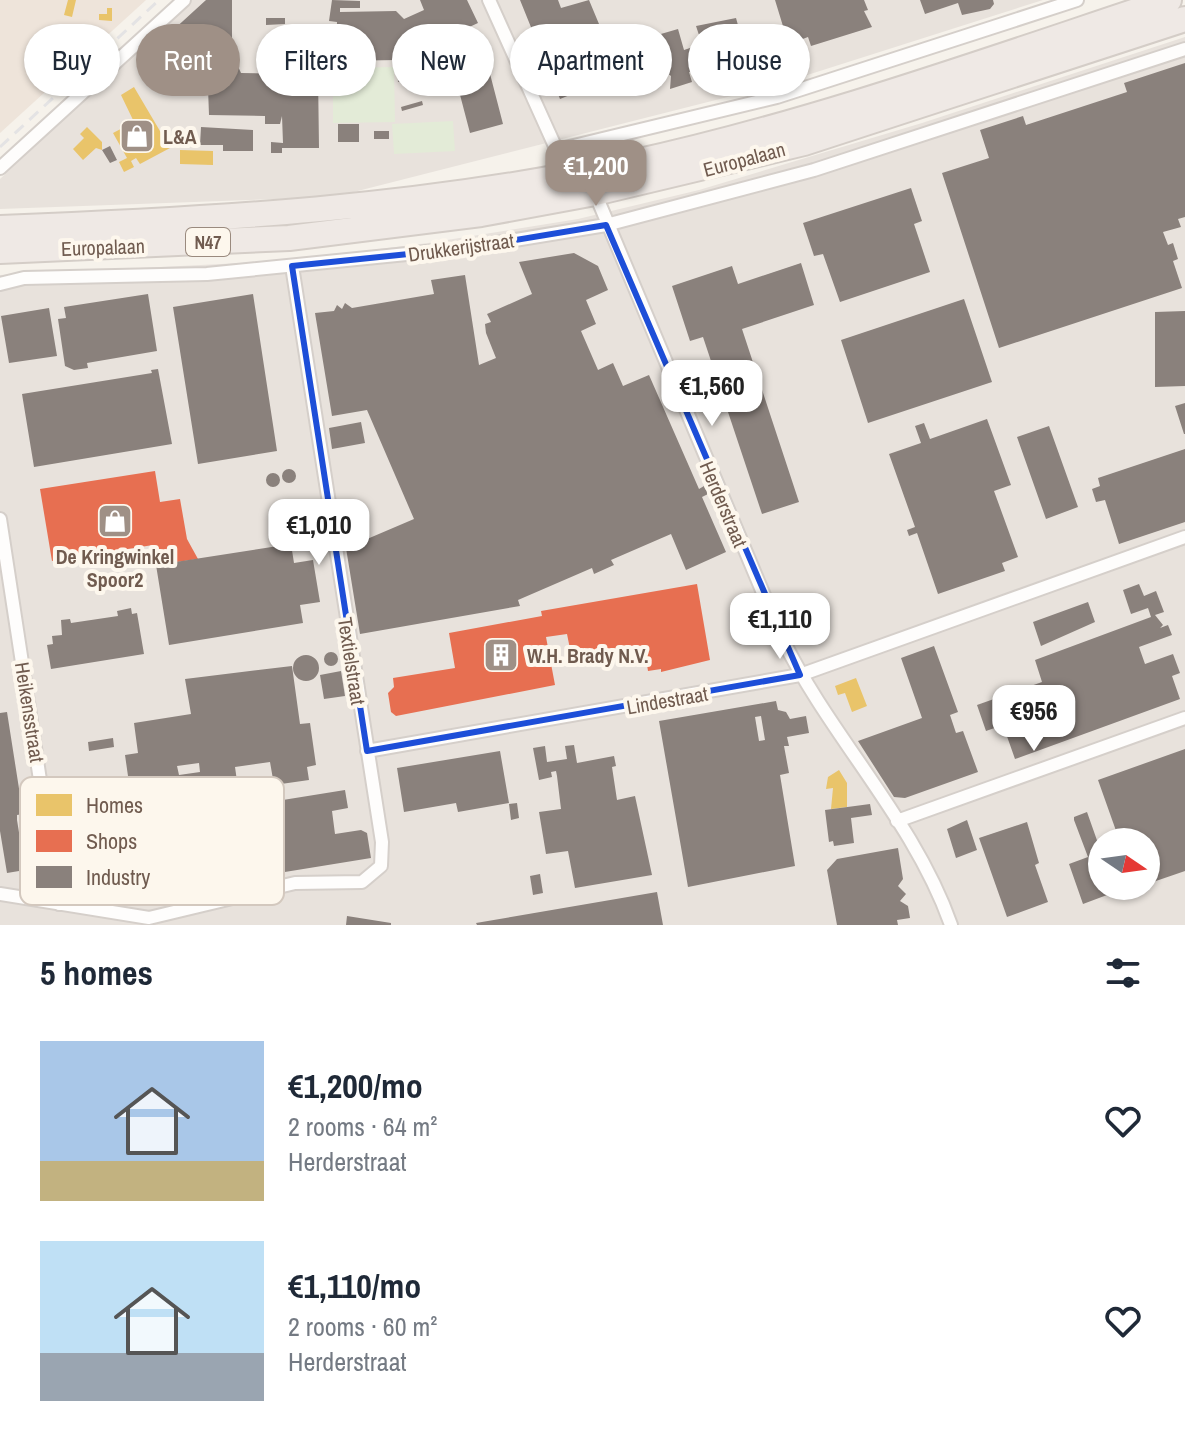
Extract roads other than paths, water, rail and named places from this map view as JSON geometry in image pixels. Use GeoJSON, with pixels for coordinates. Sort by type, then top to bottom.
{"type":"FeatureCollection","features":[{"type":"Feature","properties":{"kind":"highway","name":"Europalaan"},"geometry":{"type":"LineString","coordinates":[[0,228],[300,213],[416,200],[568,175],[686,150],[797,121],[1169,0]]}},
{"type":"Feature","properties":{"kind":"highway","name":"Europalaan"},"geometry":{"type":"LineString","coordinates":[[0,251],[301,236],[468,216],[595,193],[804,143],[1185,19]]}},
{"type":"Feature","properties":{"kind":"street"},"geometry":{"type":"LineString","coordinates":[[0,168],[184,0]]}},
{"type":"Feature","properties":{"kind":"street"},"geometry":{"type":"LineString","coordinates":[[489,0],[568,175]]}},
{"type":"Feature","properties":{"kind":"street"},"geometry":{"type":"LineString","coordinates":[[557,150],[777,97],[1077,0]]}},
{"type":"Feature","properties":{"kind":"street","name":"Drukkerijstraat"},"geometry":{"type":"LineString","coordinates":[[0,284],[24,278],[207,274],[292,266],[467,248],[606,225],[814,170],[1185,49]]}},
{"type":"Feature","properties":{"kind":"street","name":"Herderstraat"},"geometry":{"type":"LineString","coordinates":[[595,193],[606,225],[800,675],[897,821],[926,871],[951,925]]}},
{"type":"Feature","properties":{"kind":"street","name":"Textielstraat"},"geometry":{"type":"LineString","coordinates":[[284,886],[362,882],[381,866],[382,842],[292,266]]}},
{"type":"Feature","properties":{"kind":"street","name":"Heikensstraat"},"geometry":{"type":"LineString","coordinates":[[0,519],[40,777]]}},
{"type":"Feature","properties":{"kind":"street","name":"Lindestraat"},"geometry":{"type":"LineString","coordinates":[[367,751],[800,675],[1185,537]]}},
{"type":"Feature","properties":{"kind":"street"},"geometry":{"type":"LineString","coordinates":[[897,821],[1185,718]]}},
{"type":"Feature","properties":{"kind":"street"},"geometry":{"type":"LineString","coordinates":[[0,894],[20,897]]}},
{"type":"Feature","properties":{"kind":"street","name":"Textielstraat"},"geometry":{"type":"LineString","coordinates":[[65,905],[149,918],[203,905]]}},
{"type":"Feature","properties":{"kind":"railway"},"geometry":{"type":"LineString","coordinates":[[0,147],[159,0]]}},
{"type":"Feature","properties":{"kind":"place","name":"L&A"},"geometry":{"type":"Point","coordinates":[137,136]}},
{"type":"Feature","properties":{"kind":"place","name":"De Kringwinkel Spoor2"},"geometry":{"type":"Point","coordinates":[115,521]}},
{"type":"Feature","properties":{"kind":"place","name":"W.H. Brady N.V."},"geometry":{"type":"Point","coordinates":[501,655]}}]}
